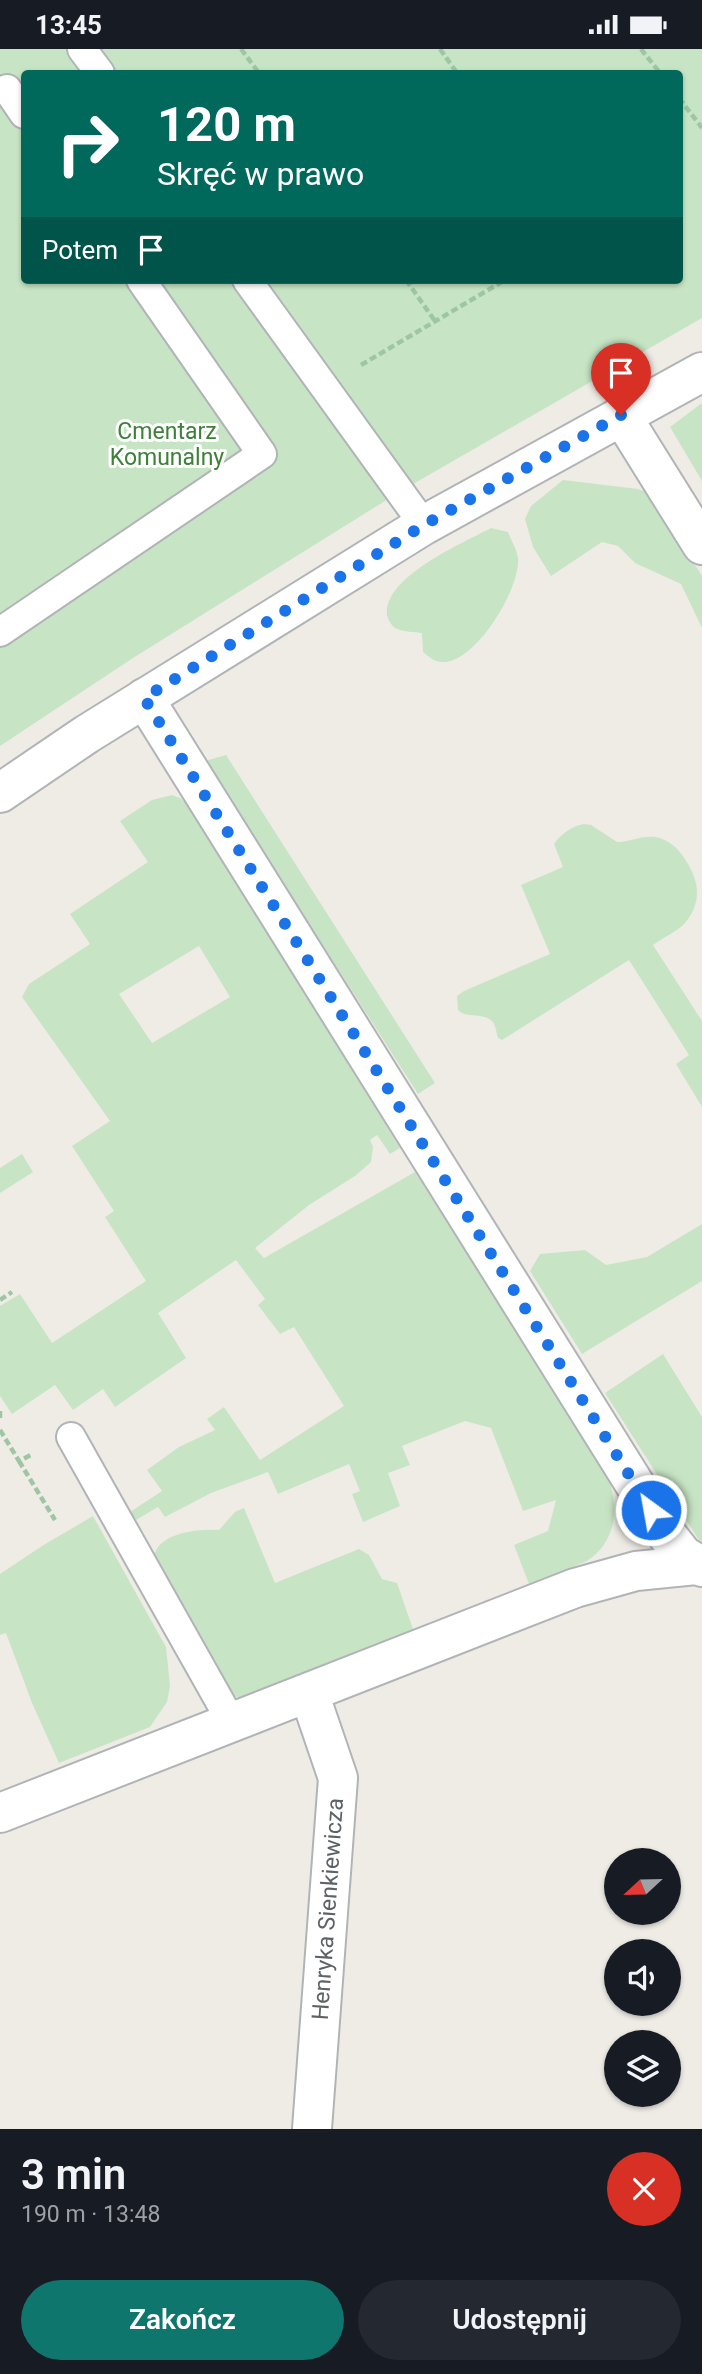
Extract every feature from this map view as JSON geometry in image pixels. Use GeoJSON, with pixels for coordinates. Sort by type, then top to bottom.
{"type":"FeatureCollection","features":[{"type":"Feature","properties":{"kind":"street"},"geometry":{"type":"LineString","coordinates":[[0,793],[144,698],[424,525],[702,372]]}},
{"type":"Feature","properties":{"kind":"street"},"geometry":{"type":"LineString","coordinates":[[621,415],[702,545]]}},
{"type":"Feature","properties":{"kind":"street"},"geometry":{"type":"LineString","coordinates":[[144,698],[664,1531],[683,1555],[699,1566]]}},
{"type":"Feature","properties":{"kind":"street"},"geometry":{"type":"LineString","coordinates":[[0,1814],[595,1581],[636,1571],[699,1566]]}},
{"type":"Feature","properties":{"kind":"street","name":"Henryka Sienkiewicza"},"geometry":{"type":"LineString","coordinates":[[309,1693],[338,1778],[312,2129]]}},
{"type":"Feature","properties":{"kind":"lane"},"geometry":{"type":"LineString","coordinates":[[82,49],[98,70]]}},
{"type":"Feature","properties":{"kind":"lane"},"geometry":{"type":"LineString","coordinates":[[2,88],[21,110]]}},
{"type":"Feature","properties":{"kind":"lane"},"geometry":{"type":"LineString","coordinates":[[0,632],[262,454],[144,284]]}},
{"type":"Feature","properties":{"kind":"lane"},"geometry":{"type":"LineString","coordinates":[[250,284],[424,525]]}},
{"type":"Feature","properties":{"kind":"lane"},"geometry":{"type":"LineString","coordinates":[[71,1437],[232,1724]]}},
{"type":"Feature","properties":{"kind":"path"},"geometry":{"type":"LineString","coordinates":[[241,49],[257,70]]}},
{"type":"Feature","properties":{"kind":"path"},"geometry":{"type":"LineString","coordinates":[[440,49],[455,70]]}},
{"type":"Feature","properties":{"kind":"path"},"geometry":{"type":"LineString","coordinates":[[641,49],[658,70]]}},
{"type":"Feature","properties":{"kind":"path"},"geometry":{"type":"LineString","coordinates":[[683,103],[702,128]]}},
{"type":"Feature","properties":{"kind":"path"},"geometry":{"type":"LineString","coordinates":[[409,284],[435,321]]}},
{"type":"Feature","properties":{"kind":"path"},"geometry":{"type":"LineString","coordinates":[[324,387],[498,284]]}},
{"type":"Feature","properties":{"kind":"path"},"geometry":{"type":"LineString","coordinates":[[0,1300],[12,1292]]}},
{"type":"Feature","properties":{"kind":"path"},"geometry":{"type":"LineString","coordinates":[[0,1411],[0,1421]]}},
{"type":"Feature","properties":{"kind":"path"},"geometry":{"type":"LineString","coordinates":[[19,1461],[55,1520]]}},
{"type":"Feature","properties":{"kind":"green space","name":"Cmentarz Komunalny"},"geometry":{"type":"Polygon","coordinates":[[[0,49],[702,49],[702,318],[401,491],[133,658],[0,746],[0,49]]]}},
{"type":"Feature","properties":{"kind":"green space"},"geometry":{"type":"Polygon","coordinates":[[[702,403],[702,481],[670,427],[702,403]]]}},
{"type":"Feature","properties":{"kind":"green space"},"geometry":{"type":"Polygon","coordinates":[[[563,480],[638,489],[653,498],[702,576],[702,628],[681,584],[635,563],[618,546],[602,542],[551,576],[533,547],[525,519],[531,506],[563,480]]]}},
{"type":"Feature","properties":{"kind":"green space"},"geometry":{"type":"Polygon","coordinates":[[[491,528],[508,532],[516,552],[517,571],[512,587],[494,622],[468,651],[455,659],[436,661],[423,652],[422,633],[401,630],[391,624],[387,615],[389,601],[398,587],[427,563],[491,528]]]}},
{"type":"Feature","properties":{"kind":"green space"},"geometry":{"type":"Polygon","coordinates":[[[226,755],[435,1083],[418,1094],[205,761],[226,755]]]}},
{"type":"Feature","properties":{"kind":"green space"},"geometry":{"type":"Polygon","coordinates":[[[172,795],[188,805],[400,1148],[390,1154],[377,1135],[370,1140],[373,1147],[371,1162],[355,1176],[309,1205],[255,1248],[264,1258],[415,1172],[608,1478],[614,1501],[613,1524],[604,1544],[587,1561],[529,1584],[514,1545],[548,1531],[556,1500],[523,1511],[491,1428],[465,1421],[402,1446],[410,1465],[388,1473],[400,1506],[363,1522],[352,1494],[360,1491],[349,1464],[278,1494],[268,1472],[211,1493],[165,1517],[158,1507],[136,1520],[130,1512],[162,1491],[147,1470],[179,1447],[215,1430],[207,1419],[224,1407],[260,1460],[344,1406],[294,1327],[280,1334],[258,1305],[265,1299],[236,1260],[158,1313],[186,1358],[115,1407],[103,1389],[73,1410],[55,1385],[12,1414],[0,1396],[0,1306],[20,1294],[52,1343],[146,1281],[105,1217],[114,1211],[72,1146],[110,1121],[22,997],[29,984],[90,944],[70,914],[148,862],[120,821],[152,800],[172,795]],[[199,946],[119,994],[152,1043],[230,997],[199,946]]]}},
{"type":"Feature","properties":{"kind":"green space"},"geometry":{"type":"Polygon","coordinates":[[[584,824],[591,825],[617,842],[650,837],[664,840],[679,851],[694,876],[697,892],[690,915],[682,926],[653,945],[702,1021],[702,1107],[676,1064],[689,1055],[629,960],[502,1040],[498,1038],[492,1021],[488,1018],[458,1010],[457,996],[464,991],[550,954],[521,885],[563,867],[554,844],[567,831],[584,824]]]}},
{"type":"Feature","properties":{"kind":"green space"},"geometry":{"type":"Polygon","coordinates":[[[22,1154],[33,1172],[0,1193],[0,1168],[22,1154]]]}},
{"type":"Feature","properties":{"kind":"green space"},"geometry":{"type":"Polygon","coordinates":[[[702,1224],[702,1281],[582,1354],[530,1271],[540,1254],[585,1250],[606,1265],[647,1257],[702,1224]]]}},
{"type":"Feature","properties":{"kind":"green space"},"geometry":{"type":"Polygon","coordinates":[[[663,1354],[702,1417],[702,1545],[605,1393],[663,1354]]]}},
{"type":"Feature","properties":{"kind":"green space"},"geometry":{"type":"Polygon","coordinates":[[[244,1508],[275,1583],[359,1549],[369,1555],[382,1579],[397,1583],[414,1632],[248,1696],[230,1695],[154,1557],[157,1549],[171,1537],[201,1530],[219,1530],[235,1512],[244,1508]]]}},
{"type":"Feature","properties":{"kind":"green space"},"geometry":{"type":"Polygon","coordinates":[[[93,1516],[166,1647],[170,1686],[167,1702],[150,1727],[59,1763],[32,1703],[6,1633],[0,1635],[0,1574],[93,1516]]]}},
{"type":"Feature","properties":{"kind":"route"},"geometry":{"type":"LineString","coordinates":[[621,415],[424,525],[144,698],[651,1510]]}}]}
